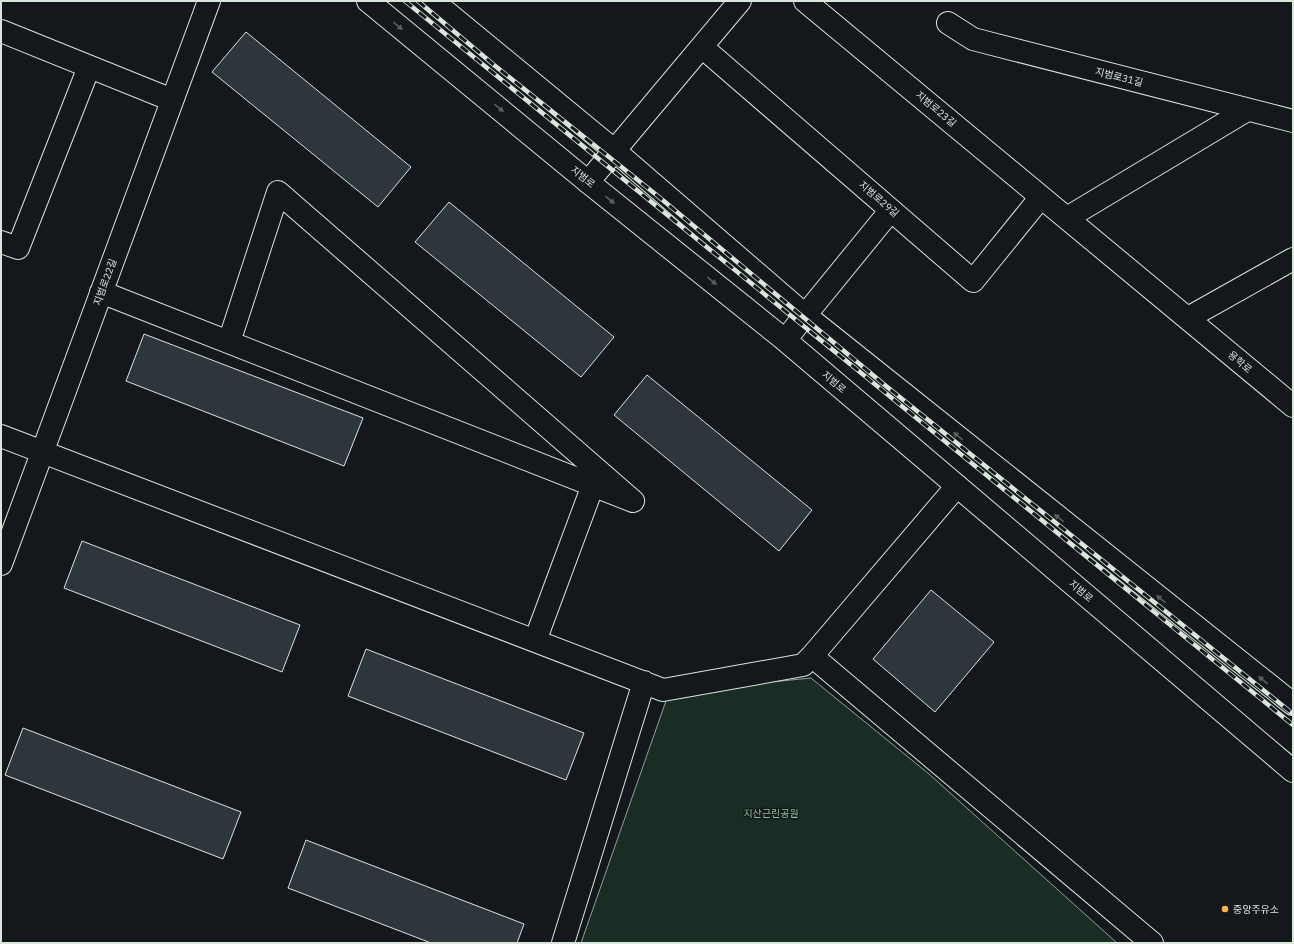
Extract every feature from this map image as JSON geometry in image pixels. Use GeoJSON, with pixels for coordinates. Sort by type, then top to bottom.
{"type":"FeatureCollection","features":[{"type":"Feature","properties":{"kind":"street","name":"지범로22길"},"geometry":{"type":"LineString","coordinates":[[1,564],[209,1]]}},
{"type":"Feature","properties":{"kind":"street","name":"지범로"},"geometry":{"type":"LineString","coordinates":[[368,1],[588,182],[785,340],[1293,771]]}},
{"type":"Feature","properties":{"kind":"street"},"geometry":{"type":"LineString","coordinates":[[433,1],[615,151],[806,314],[1293,704]]}},
{"type":"Feature","properties":{"kind":"street"},"geometry":{"type":"LineString","coordinates":[[588,182],[740,1]]}},
{"type":"Feature","properties":{"kind":"street","name":"지범로23길"},"geometry":{"type":"LineString","coordinates":[[806,1],[1188,318]]}},
{"type":"Feature","properties":{"kind":"street","name":"지범로31길"},"geometry":{"type":"LineString","coordinates":[[948,23],[973,39],[1293,121]]}},
{"type":"Feature","properties":{"kind":"street"},"geometry":{"type":"LineString","coordinates":[[1,32],[172,100]]}},
{"type":"Feature","properties":{"kind":"street","name":"지범로29길"},"geometry":{"type":"LineString","coordinates":[[702,47],[973,281],[1041,197]]}},
{"type":"Feature","properties":{"kind":"street"},"geometry":{"type":"LineString","coordinates":[[1,242],[18,248],[89,66]]}},
{"type":"Feature","properties":{"kind":"street"},"geometry":{"type":"LineString","coordinates":[[1067,218],[1247,110]]}},
{"type":"Feature","properties":{"kind":"street"},"geometry":{"type":"LineString","coordinates":[[101,292],[633,501],[278,192],[229,342]]}},
{"type":"Feature","properties":{"kind":"street"},"geometry":{"type":"LineString","coordinates":[[785,340],[891,210]]}},
{"type":"Feature","properties":{"kind":"street"},"geometry":{"type":"LineString","coordinates":[[1188,318],[1293,259]]}},
{"type":"Feature","properties":{"kind":"street","name":"용학로"},"geometry":{"type":"LineString","coordinates":[[1188,318],[1293,406]]}},
{"type":"Feature","properties":{"kind":"street"},"geometry":{"type":"LineString","coordinates":[[1,436],[663,690],[803,665],[957,486]]}},
{"type":"Feature","properties":{"kind":"street"},"geometry":{"type":"LineString","coordinates":[[535,641],[593,485]]}},
{"type":"Feature","properties":{"kind":"street"},"geometry":{"type":"LineString","coordinates":[[812,656],[1152,943]]}},
{"type":"Feature","properties":{"kind":"street"},"geometry":{"type":"LineString","coordinates":[[563,943],[644,682]]}},
{"type":"Feature","properties":{"kind":"green space","name":"지산근린공원"},"geometry":{"type":"Polygon","coordinates":[[[811,678],[929,774],[1117,943],[581,943],[667,698],[741,685],[811,678]]]}},
{"type":"Feature","properties":{"kind":"building"},"geometry":{"type":"Polygon","coordinates":[[[246,32],[411,167],[378,207],[212,72],[246,32]]]}},
{"type":"Feature","properties":{"kind":"building"},"geometry":{"type":"Polygon","coordinates":[[[449,202],[614,337],[581,377],[415,242],[449,202]]]}},
{"type":"Feature","properties":{"kind":"building"},"geometry":{"type":"Polygon","coordinates":[[[144,334],[363,418],[344,466],[126,381],[144,334]]]}},
{"type":"Feature","properties":{"kind":"building"},"geometry":{"type":"Polygon","coordinates":[[[647,375],[812,510],[779,551],[614,415],[647,375]]]}},
{"type":"Feature","properties":{"kind":"building"},"geometry":{"type":"Polygon","coordinates":[[[82,541],[300,625],[282,672],[64,588],[82,541]]]}},
{"type":"Feature","properties":{"kind":"building"},"geometry":{"type":"Polygon","coordinates":[[[931,590],[994,642],[935,712],[873,659],[931,590]]]}},
{"type":"Feature","properties":{"kind":"building"},"geometry":{"type":"Polygon","coordinates":[[[366,649],[584,733],[566,780],[348,696],[366,649]]]}},
{"type":"Feature","properties":{"kind":"building"},"geometry":{"type":"Polygon","coordinates":[[[23,728],[241,812],[223,859],[5,775],[23,728]]]}},
{"type":"Feature","properties":{"kind":"building"},"geometry":{"type":"Polygon","coordinates":[[[306,840],[524,924],[517,943],[431,943],[288,888],[306,840]]]}},
{"type":"Feature","properties":{"kind":"railway"},"geometry":{"type":"LineString","coordinates":[[405,1],[1293,725]]}},
{"type":"Feature","properties":{"kind":"railway"},"geometry":{"type":"LineString","coordinates":[[418,1],[494,65],[659,197],[886,386],[1293,714]]}},
{"type":"Feature","properties":{"kind":"place","name":"중앙주유소"},"geometry":{"type":"Point","coordinates":[1225,909]}}]}
